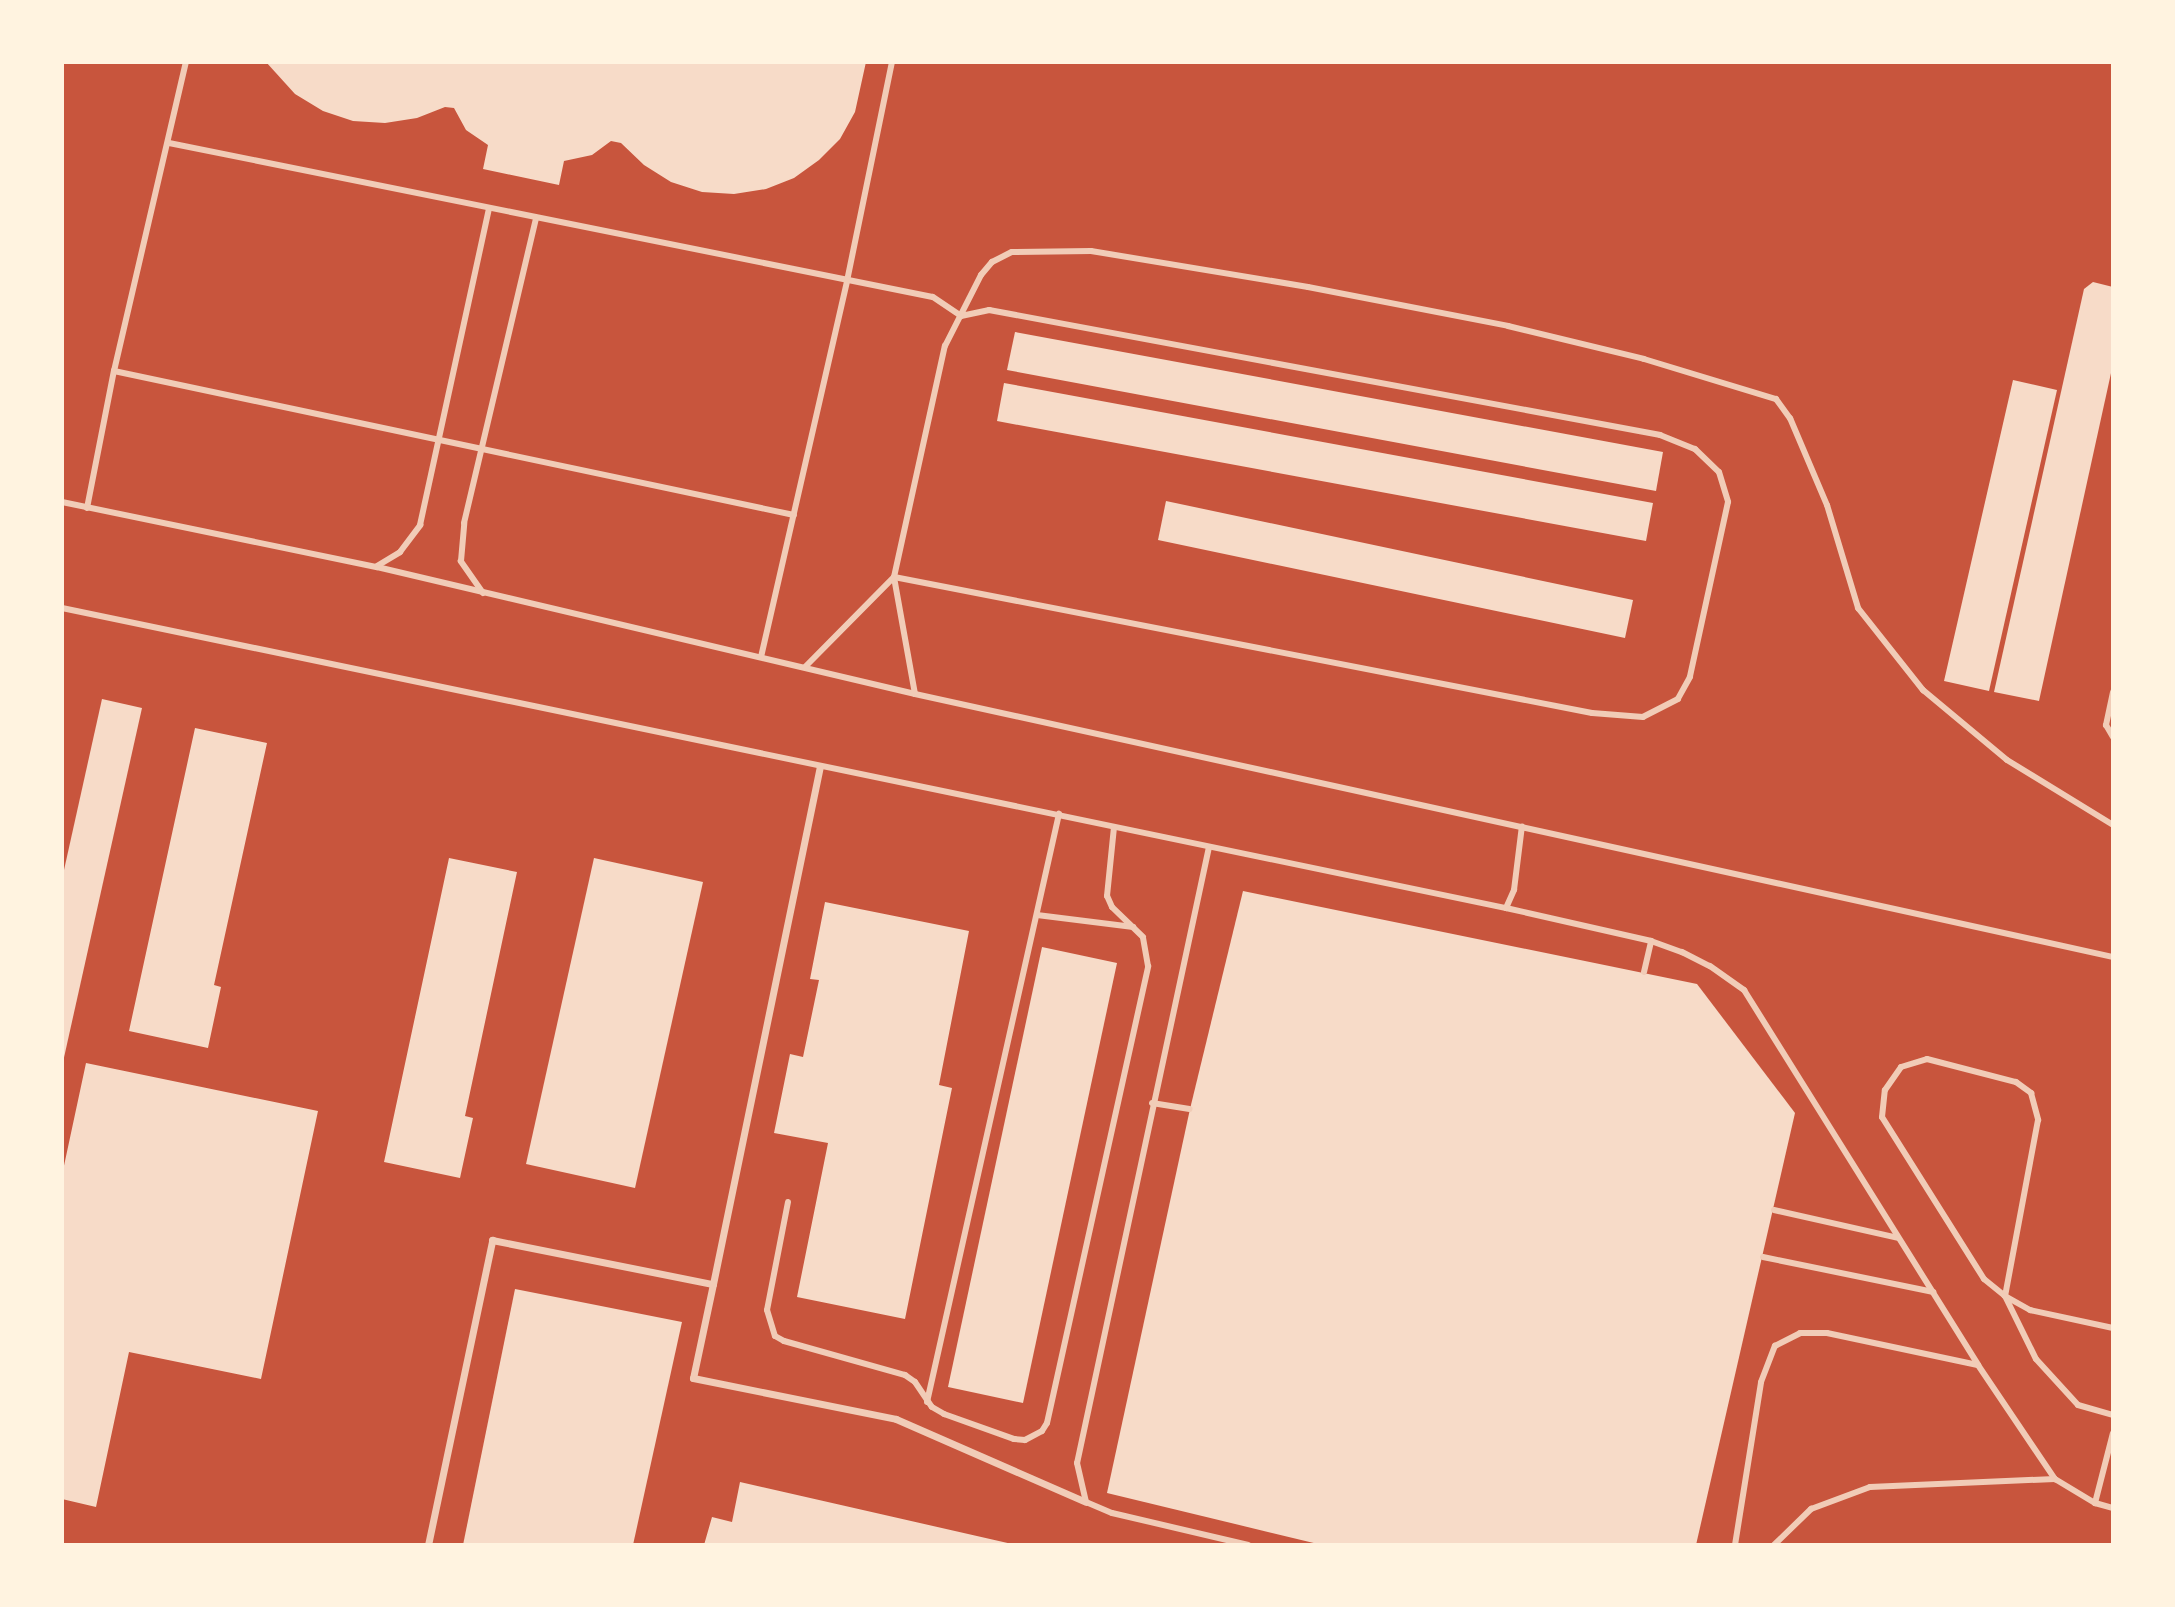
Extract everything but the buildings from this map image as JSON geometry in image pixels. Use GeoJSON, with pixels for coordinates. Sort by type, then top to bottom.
{"type":"FeatureCollection","features":[{"type":"Feature","properties":{"kind":"street"},"geometry":{"type":"LineString","coordinates":[[820,766],[693,1378],[896,1419],[1086,1502]]}},
{"type":"Feature","properties":{"kind":"street"},"geometry":{"type":"LineString","coordinates":[[428,1545],[492,1240],[713,1284]]}},
{"type":"Feature","properties":{"kind":"lane"},"geometry":{"type":"LineString","coordinates":[[87,508],[114,371],[186,62]]}},
{"type":"Feature","properties":{"kind":"lane"},"geometry":{"type":"LineString","coordinates":[[761,657],[847,281],[892,62]]}},
{"type":"Feature","properties":{"kind":"lane"},"geometry":{"type":"LineString","coordinates":[[169,143],[933,297],[961,316],[989,310],[1660,435],[1695,449],[1719,472],[1728,502],[1690,677],[1678,699],[1643,717],[1592,713],[894,577]]}},
{"type":"Feature","properties":{"kind":"lane"},"geometry":{"type":"LineString","coordinates":[[377,567],[400,552],[420,525],[489,208]]}},
{"type":"Feature","properties":{"kind":"lane"},"geometry":{"type":"LineString","coordinates":[[483,593],[461,561],[464,523],[536,218]]}},
{"type":"Feature","properties":{"kind":"lane"},"geometry":{"type":"LineString","coordinates":[[915,694],[894,577],[945,346],[981,275],[992,262],[1012,252],[1091,251],[1308,287],[1508,326],[1644,359],[1776,399],[1790,418],[1827,505],[1858,608],[1923,690],[2007,760],[2113,825]]}},
{"type":"Feature","properties":{"kind":"lane"},"geometry":{"type":"LineString","coordinates":[[114,371],[794,515]]}},
{"type":"Feature","properties":{"kind":"lane"},"geometry":{"type":"LineString","coordinates":[[62,502],[377,567],[915,694],[2113,957]]}},
{"type":"Feature","properties":{"kind":"lane"},"geometry":{"type":"LineString","coordinates":[[805,667],[894,577]]}},
{"type":"Feature","properties":{"kind":"lane"},"geometry":{"type":"LineString","coordinates":[[62,608],[1506,908],[1651,941],[1710,966],[1744,990],[1978,1365],[2055,1479],[2095,1503],[2113,1508]]}},
{"type":"Feature","properties":{"kind":"lane"},"geometry":{"type":"LineString","coordinates":[[2113,692],[2106,725],[2113,737]]}},
{"type":"Feature","properties":{"kind":"lane"},"geometry":{"type":"LineString","coordinates":[[927,1402],[1059,814]]}},
{"type":"Feature","properties":{"kind":"lane"},"geometry":{"type":"LineString","coordinates":[[1506,908],[1514,890],[1522,826]]}},
{"type":"Feature","properties":{"kind":"lane"},"geometry":{"type":"LineString","coordinates":[[788,1202],[767,1310],[775,1336],[894,1370],[915,1382],[927,1402],[944,1414],[1014,1439],[1036,1436],[1047,1423],[1148,966],[1148,949],[1134,927],[1112,907],[1107,896],[1114,827]]}},
{"type":"Feature","properties":{"kind":"lane"},"geometry":{"type":"LineString","coordinates":[[1209,847],[1077,1463],[1086,1502],[1112,1513],[1248,1545]]}},
{"type":"Feature","properties":{"kind":"lane"},"geometry":{"type":"LineString","coordinates":[[1037,915],[1134,927]]}},
{"type":"Feature","properties":{"kind":"lane"},"geometry":{"type":"LineString","coordinates":[[1644,972],[1651,941]]}},
{"type":"Feature","properties":{"kind":"lane"},"geometry":{"type":"LineString","coordinates":[[2113,1328],[2030,1310],[2005,1296],[1984,1279],[1882,1117],[1885,1090],[1901,1067],[1927,1059],[2016,1082],[2031,1093],[2038,1120],[2005,1296],[2036,1359],[2078,1405],[2113,1415]]}},
{"type":"Feature","properties":{"kind":"lane"},"geometry":{"type":"LineString","coordinates":[[1152,1103],[1190,1109]]}},
{"type":"Feature","properties":{"kind":"lane"},"geometry":{"type":"LineString","coordinates":[[1774,1210],[1898,1238]]}},
{"type":"Feature","properties":{"kind":"lane"},"geometry":{"type":"LineString","coordinates":[[1763,1257],[1933,1292]]}},
{"type":"Feature","properties":{"kind":"lane"},"geometry":{"type":"LineString","coordinates":[[1735,1545],[1761,1382],[1775,1346],[1800,1333],[1827,1333],[1978,1365]]}},
{"type":"Feature","properties":{"kind":"lane"},"geometry":{"type":"LineString","coordinates":[[2095,1503],[2113,1433]]}},
{"type":"Feature","properties":{"kind":"lane"},"geometry":{"type":"LineString","coordinates":[[1774,1545],[1811,1509],[1870,1487],[2055,1479]]}}]}
